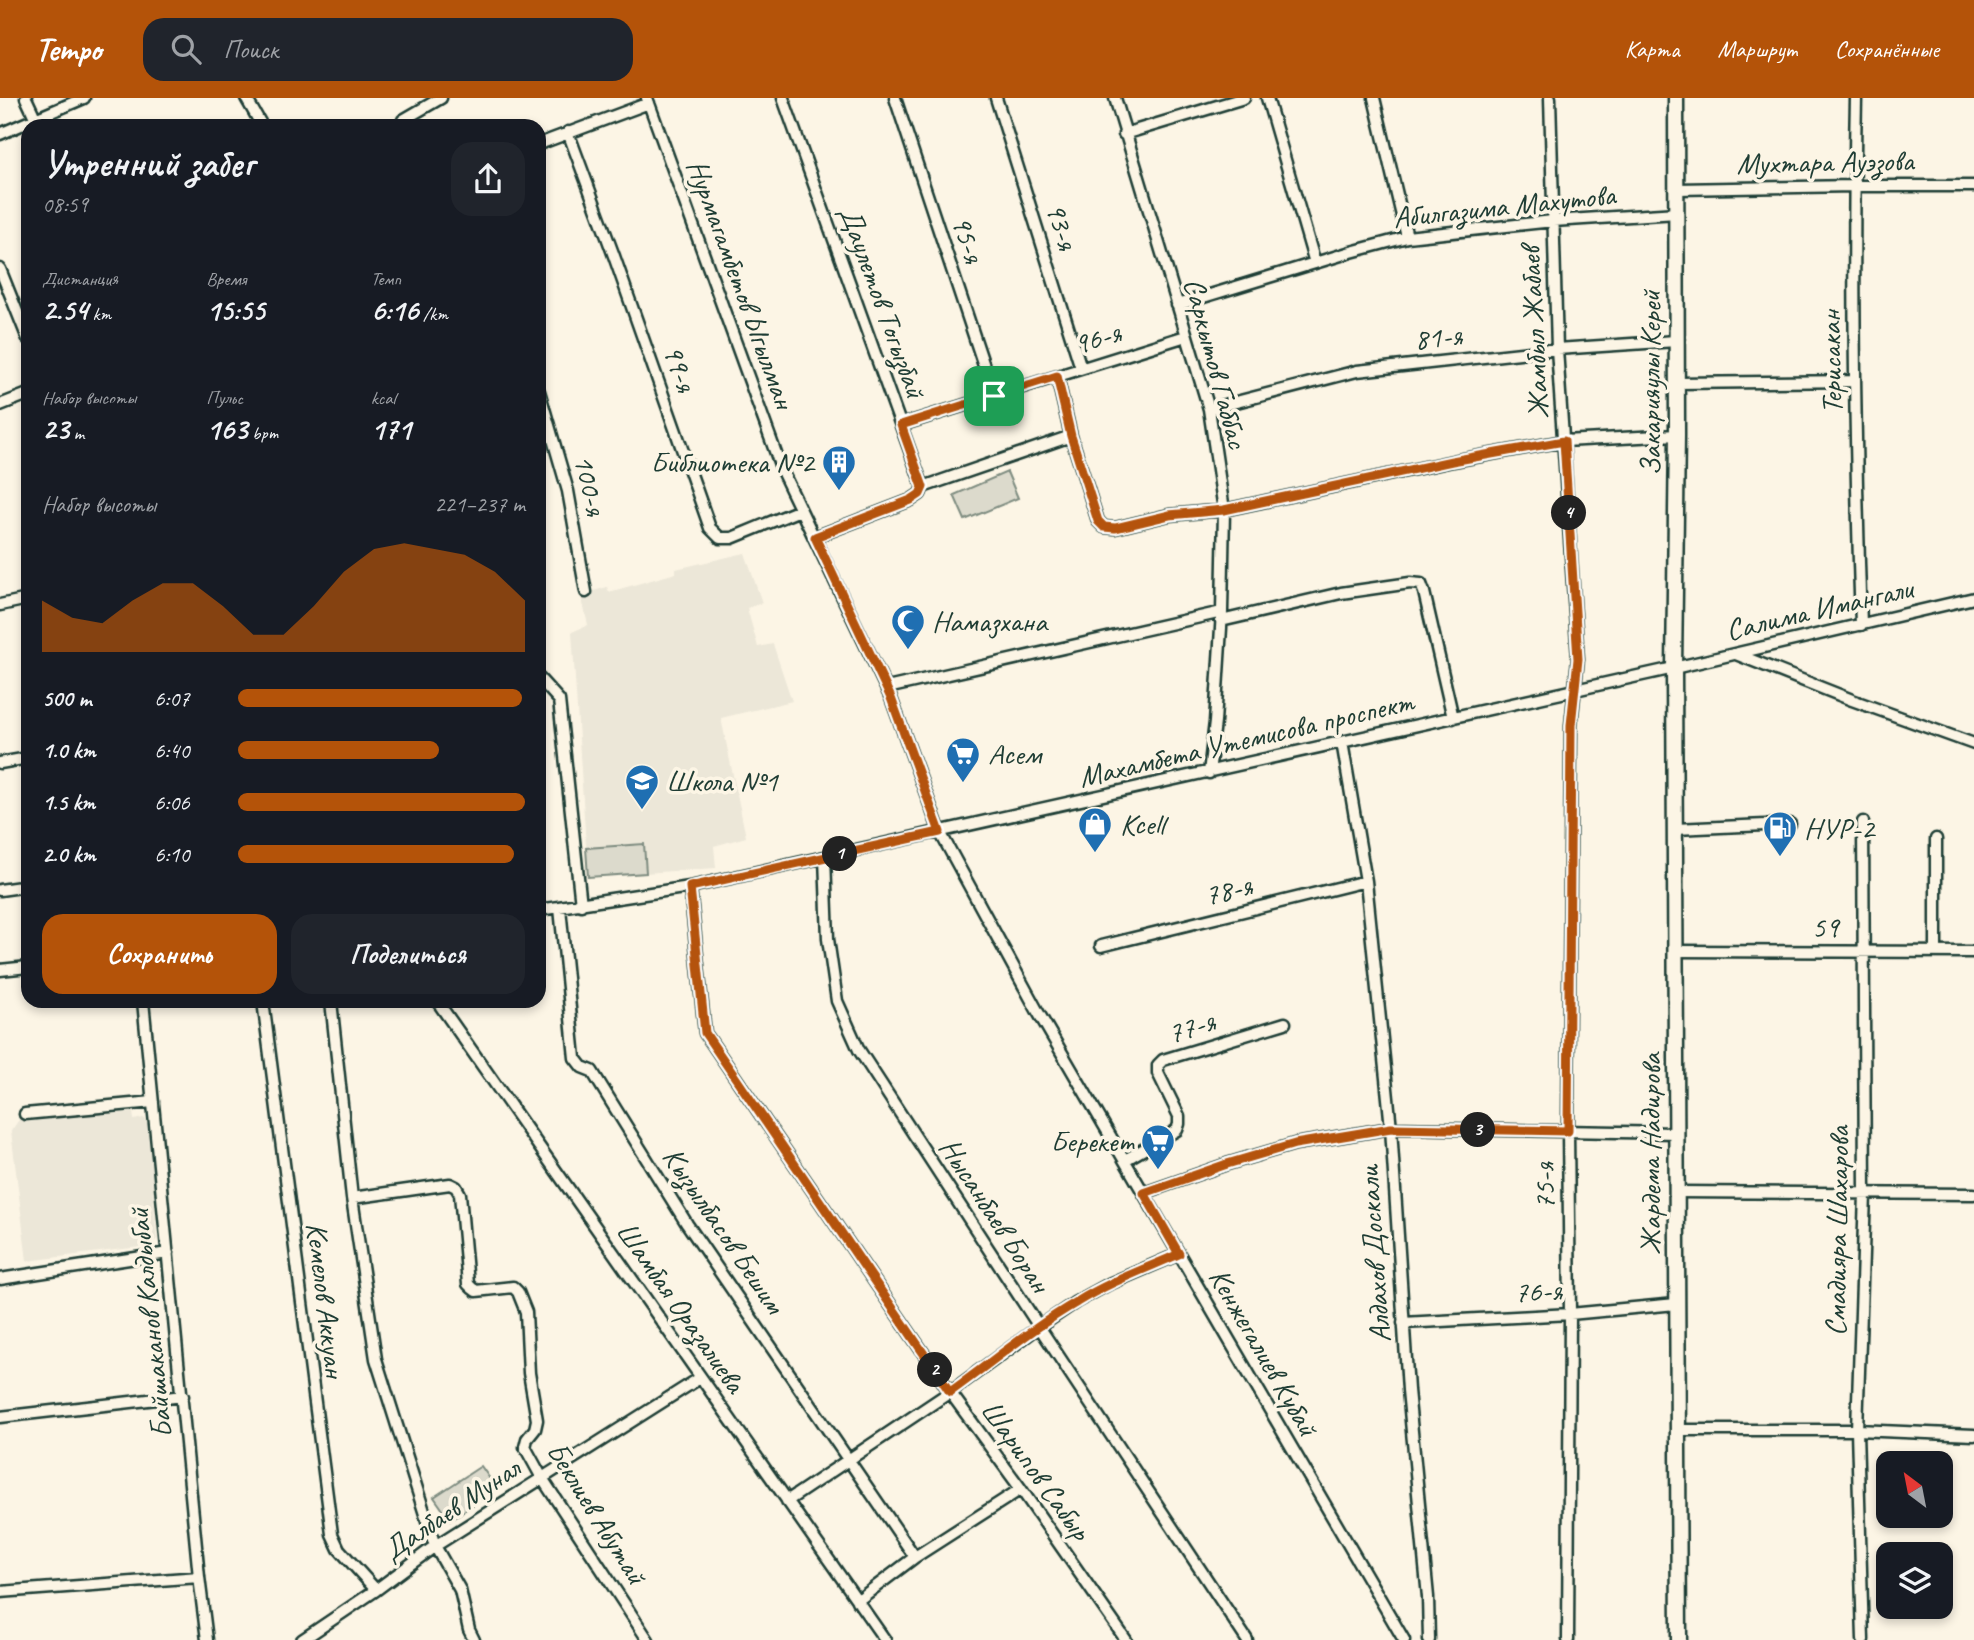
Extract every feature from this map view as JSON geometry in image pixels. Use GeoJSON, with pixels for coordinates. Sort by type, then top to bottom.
{"type":"FeatureCollection","features":[{"type":"Feature","properties":{"kind":"highway","name":"Закарияулы Керей"},"geometry":{"type":"LineString","coordinates":[[1674,668],[1677,435],[1676,98]]}},
{"type":"Feature","properties":{"kind":"highway","name":"Жардема Надирова"},"geometry":{"type":"LineString","coordinates":[[1674,668],[1679,1640]]}},
{"type":"Feature","properties":{"kind":"street"},"geometry":{"type":"LineString","coordinates":[[26,98],[36,119]]}},
{"type":"Feature","properties":{"kind":"street"},"geometry":{"type":"LineString","coordinates":[[43,119],[84,98]]}},
{"type":"Feature","properties":{"kind":"street"},"geometry":{"type":"LineString","coordinates":[[246,98],[258,119]]}},
{"type":"Feature","properties":{"kind":"street"},"geometry":{"type":"LineString","coordinates":[[405,119],[441,98]]}},
{"type":"Feature","properties":{"kind":"street","name":"Даулетов Тогызбай"},"geometry":{"type":"LineString","coordinates":[[783,98],[923,487]]}},
{"type":"Feature","properties":{"kind":"street","name":"95-я"},"geometry":{"type":"LineString","coordinates":[[895,98],[994,396]]}},
{"type":"Feature","properties":{"kind":"street","name":"93-я"},"geometry":{"type":"LineString","coordinates":[[996,98],[1081,368]]}},
{"type":"Feature","properties":{"kind":"street","name":"Саркытов Габбас"},"geometry":{"type":"LineString","coordinates":[[1115,98],[1209,409],[1224,510],[1222,616],[1209,773]]}},
{"type":"Feature","properties":{"kind":"street"},"geometry":{"type":"LineString","coordinates":[[1124,134],[1244,98]]}},
{"type":"Feature","properties":{"kind":"street"},"geometry":{"type":"LineString","coordinates":[[1267,98],[1315,263]]}},
{"type":"Feature","properties":{"kind":"street"},"geometry":{"type":"LineString","coordinates":[[1374,98],[1407,237]]}},
{"type":"Feature","properties":{"kind":"street","name":"Жамбыл Жабаев"},"geometry":{"type":"LineString","coordinates":[[1550,98],[1557,349],[1578,659],[1575,690]]}},
{"type":"Feature","properties":{"kind":"street","name":"Терисакан"},"geometry":{"type":"LineString","coordinates":[[1856,98],[1855,381],[1861,625]]}},
{"type":"Feature","properties":{"kind":"street"},"geometry":{"type":"LineString","coordinates":[[546,141],[648,101]]}},
{"type":"Feature","properties":{"kind":"street","name":"Нурмагамбетов Ыгылман"},"geometry":{"type":"LineString","coordinates":[[648,101],[783,473],[887,688],[940,832]]}},
{"type":"Feature","properties":{"kind":"street"},"geometry":{"type":"LineString","coordinates":[[0,134],[21,127]]}},
{"type":"Feature","properties":{"kind":"street","name":"99-я"},"geometry":{"type":"LineString","coordinates":[[568,132],[710,527],[720,538],[732,538],[800,510]]}},
{"type":"Feature","properties":{"kind":"street","name":"Мухтара Ауэзова"},"geometry":{"type":"LineString","coordinates":[[1677,189],[1974,186]]}},
{"type":"Feature","properties":{"kind":"street","name":"Абилгазима Махутова"},"geometry":{"type":"LineString","coordinates":[[1177,305],[1407,237],[1553,221],[1677,214]]}},
{"type":"Feature","properties":{"kind":"street"},"geometry":{"type":"LineString","coordinates":[[1,274],[21,323]]}},
{"type":"Feature","properties":{"kind":"street","name":"96-я"},"geometry":{"type":"LineString","coordinates":[[901,425],[1186,336]]}},
{"type":"Feature","properties":{"kind":"street","name":"81-я"},"geometry":{"type":"LineString","coordinates":[[1209,409],[1357,371],[1557,349],[1676,341]]}},
{"type":"Feature","properties":{"kind":"street"},"geometry":{"type":"LineString","coordinates":[[1057,376],[1071,436],[1098,521],[1104,527],[1115,528],[1169,515],[1224,510],[1452,461],[1564,441],[1677,435]]}},
{"type":"Feature","properties":{"kind":"street"},"geometry":{"type":"LineString","coordinates":[[1677,383],[1855,381]]}},
{"type":"Feature","properties":{"kind":"street"},"geometry":{"type":"LineString","coordinates":[[0,405],[21,397]]}},
{"type":"Feature","properties":{"kind":"street","name":"100-я"},"geometry":{"type":"LineString","coordinates":[[546,415],[568,491],[586,592]]}},
{"type":"Feature","properties":{"kind":"street"},"geometry":{"type":"LineString","coordinates":[[815,537],[911,500],[920,494],[923,487],[1071,436]]}},
{"type":"Feature","properties":{"kind":"street"},"geometry":{"type":"LineString","coordinates":[[887,688],[1222,616],[1410,583],[1421,584],[1423,588],[1453,718]]}},
{"type":"Feature","properties":{"kind":"street","name":"Салима Имангали"},"geometry":{"type":"LineString","coordinates":[[1674,668],[1974,598]]}},
{"type":"Feature","properties":{"kind":"street"},"geometry":{"type":"LineString","coordinates":[[0,606],[21,601]]}},
{"type":"Feature","properties":{"kind":"street"},"geometry":{"type":"LineString","coordinates":[[1736,653],[1852,701],[1974,744]]}},
{"type":"Feature","properties":{"kind":"street","name":"Махамбета Утемисова проспект"},"geometry":{"type":"LineString","coordinates":[[546,909],[690,887],[1674,668]]}},
{"type":"Feature","properties":{"kind":"street"},"geometry":{"type":"LineString","coordinates":[[546,686],[559,700],[581,905]]}},
{"type":"Feature","properties":{"kind":"street","name":"75-я"},"geometry":{"type":"LineString","coordinates":[[1568,1640],[1568,1131],[1571,725],[1575,690]]}},
{"type":"Feature","properties":{"kind":"street","name":"Алдахов Доскали"},"geometry":{"type":"LineString","coordinates":[[1342,742],[1366,881],[1391,1128],[1403,1323],[1428,1597],[1429,1640]]}},
{"type":"Feature","properties":{"kind":"street"},"geometry":{"type":"LineString","coordinates":[[0,763],[21,759]]}},
{"type":"Feature","properties":{"kind":"street","name":"Смадияра Шахарова"},"geometry":{"type":"LineString","coordinates":[[1863,822],[1865,1194],[1857,1430],[1863,1640]]}},
{"type":"Feature","properties":{"kind":"street"},"geometry":{"type":"LineString","coordinates":[[1675,829],[1790,824]]}},
{"type":"Feature","properties":{"kind":"street","name":"Кенжегалиев Кубай"},"geometry":{"type":"LineString","coordinates":[[940,832],[1038,1012],[1404,1640]]}},
{"type":"Feature","properties":{"kind":"street"},"geometry":{"type":"LineString","coordinates":[[1936,839],[1936,951]]}},
{"type":"Feature","properties":{"kind":"street","name":"Нысанбаев Боран"},"geometry":{"type":"LineString","coordinates":[[825,857],[828,939],[836,1002],[859,1050],[1247,1640]]}},
{"type":"Feature","properties":{"kind":"street","name":"78-я"},"geometry":{"type":"LineString","coordinates":[[1101,946],[1366,881]]}},
{"type":"Feature","properties":{"kind":"street"},"geometry":{"type":"LineString","coordinates":[[0,890],[21,887]]}},
{"type":"Feature","properties":{"kind":"street","name":"Шарипов Сабыр"},"geometry":{"type":"LineString","coordinates":[[690,887],[705,1033],[950,1392],[1126,1640]]}},
{"type":"Feature","properties":{"kind":"street","name":"Кызылбасов Бешим"},"geometry":{"type":"LineString","coordinates":[[561,908],[575,1058],[582,1067],[592,1071],[687,1224],[915,1557]]}},
{"type":"Feature","properties":{"kind":"street","name":"59"},"geometry":{"type":"LineString","coordinates":[[1676,951],[1974,951]]}},
{"type":"Feature","properties":{"kind":"street"},"geometry":{"type":"LineString","coordinates":[[0,970],[21,968]]}},
{"type":"Feature","properties":{"kind":"street","name":"Байшаканов Калдыбай"},"geometry":{"type":"LineString","coordinates":[[144,1008],[199,1577],[208,1640]]}},
{"type":"Feature","properties":{"kind":"street","name":"Кемелов Аккуан"},"geometry":{"type":"LineString","coordinates":[[264,1008],[332,1534],[339,1549],[376,1590]]}},
{"type":"Feature","properties":{"kind":"street","name":"Кемелов Аккуан"},"geometry":{"type":"LineString","coordinates":[[332,1008],[352,1198],[376,1359],[435,1546],[460,1590],[469,1630],[474,1640]]}},
{"type":"Feature","properties":{"kind":"street","name":"Шамбая Оразалиева"},"geometry":{"type":"LineString","coordinates":[[442,1008],[885,1640]]}},
{"type":"Feature","properties":{"kind":"street","name":"77-я"},"geometry":{"type":"LineString","coordinates":[[1125,1160],[1177,1130],[1180,1124],[1179,1116],[1158,1073],[1158,1065],[1163,1060],[1285,1023]]}},
{"type":"Feature","properties":{"kind":"street"},"geometry":{"type":"LineString","coordinates":[[25,1114],[153,1101]]}},
{"type":"Feature","properties":{"kind":"street"},"geometry":{"type":"LineString","coordinates":[[1144,1193],[1295,1144],[1391,1128],[1677,1133]]}},
{"type":"Feature","properties":{"kind":"street","name":"Беклиев Абутай"},"geometry":{"type":"LineString","coordinates":[[352,1198],[450,1184],[456,1187],[460,1194],[468,1284],[476,1291],[513,1287],[518,1292],[526,1312],[531,1398],[537,1420],[525,1447],[542,1478],[648,1640]]}},
{"type":"Feature","properties":{"kind":"street"},"geometry":{"type":"LineString","coordinates":[[1677,1192],[1974,1194]]}},
{"type":"Feature","properties":{"kind":"street"},"geometry":{"type":"LineString","coordinates":[[0,1279],[168,1253]]}},
{"type":"Feature","properties":{"kind":"street"},"geometry":{"type":"LineString","coordinates":[[787,1501],[950,1392],[1076,1302],[1109,1284],[1179,1254]]}},
{"type":"Feature","properties":{"kind":"street","name":"76-я"},"geometry":{"type":"LineString","coordinates":[[1403,1323],[1570,1314],[1676,1304]]}},
{"type":"Feature","properties":{"kind":"street","name":"Далбаев Мунал"},"geometry":{"type":"LineString","coordinates":[[302,1640],[435,1546],[700,1378]]}},
{"type":"Feature","properties":{"kind":"street"},"geometry":{"type":"LineString","coordinates":[[0,1417],[183,1396]]}},
{"type":"Feature","properties":{"kind":"street"},"geometry":{"type":"LineString","coordinates":[[1678,1430],[1857,1430],[1974,1435]]}},
{"type":"Feature","properties":{"kind":"street"},"geometry":{"type":"LineString","coordinates":[[857,1601],[915,1557],[1021,1489]]}},
{"type":"Feature","properties":{"kind":"street"},"geometry":{"type":"LineString","coordinates":[[0,1592],[199,1577]]}},
{"type":"Feature","properties":{"kind":"shaded area"},"geometry":{"type":"Polygon","coordinates":[[[1007,472],[1018,498],[965,520],[954,495],[1007,472]]]}},
{"type":"Feature","properties":{"kind":"shaded area"},"geometry":{"type":"Polygon","coordinates":[[[745,553],[762,603],[747,608],[758,647],[773,644],[792,701],[721,718],[746,837],[714,846],[716,868],[588,877],[572,632],[588,625],[581,595],[607,587],[609,592],[676,573],[676,569],[745,553]]]}},
{"type":"Feature","properties":{"kind":"shaded area"},"geometry":{"type":"Polygon","coordinates":[[[644,844],[646,873],[588,877],[586,848],[644,844]]]}},
{"type":"Feature","properties":{"kind":"shaded area"},"geometry":{"type":"Polygon","coordinates":[[[132,1105],[134,1120],[143,1118],[148,1121],[157,1239],[148,1246],[27,1261],[11,1131],[21,1117],[132,1105]]]}},
{"type":"Feature","properties":{"kind":"shaded area"},"geometry":{"type":"Polygon","coordinates":[[[481,1466],[497,1489],[450,1520],[434,1497],[481,1466]]]}},
{"type":"Feature","properties":{"kind":"place","name":"Библиотека №2"},"geometry":{"type":"Point","coordinates":[839,492]}},
{"type":"Feature","properties":{"kind":"place","name":"Намазхана"},"geometry":{"type":"Point","coordinates":[908,651]}},
{"type":"Feature","properties":{"kind":"place","name":"Асем"},"geometry":{"type":"Point","coordinates":[963,784]}},
{"type":"Feature","properties":{"kind":"place","name":"Школа №1"},"geometry":{"type":"Point","coordinates":[642,811]}},
{"type":"Feature","properties":{"kind":"place","name":"Kcell"},"geometry":{"type":"Point","coordinates":[1095,854]}},
{"type":"Feature","properties":{"kind":"place","name":"НУР-2"},"geometry":{"type":"Point","coordinates":[1780,858]}},
{"type":"Feature","properties":{"kind":"place","name":"Берекет"},"geometry":{"type":"Point","coordinates":[1158,1171]}},
{"type":"Feature","properties":{"kind":"route"},"geometry":{"type":"LineString","coordinates":[[1057,376],[1071,436],[1098,521],[1104,527],[1115,528],[1169,515],[1224,510],[1452,461],[1564,441],[1578,659],[1571,725],[1568,1131],[1391,1128],[1295,1144],[1144,1193],[1179,1254],[1109,1284],[1076,1302],[950,1392],[705,1033],[690,887],[940,832],[891,698],[815,537],[911,500],[920,494],[923,487],[901,425],[994,396],[1057,376]]}}]}
